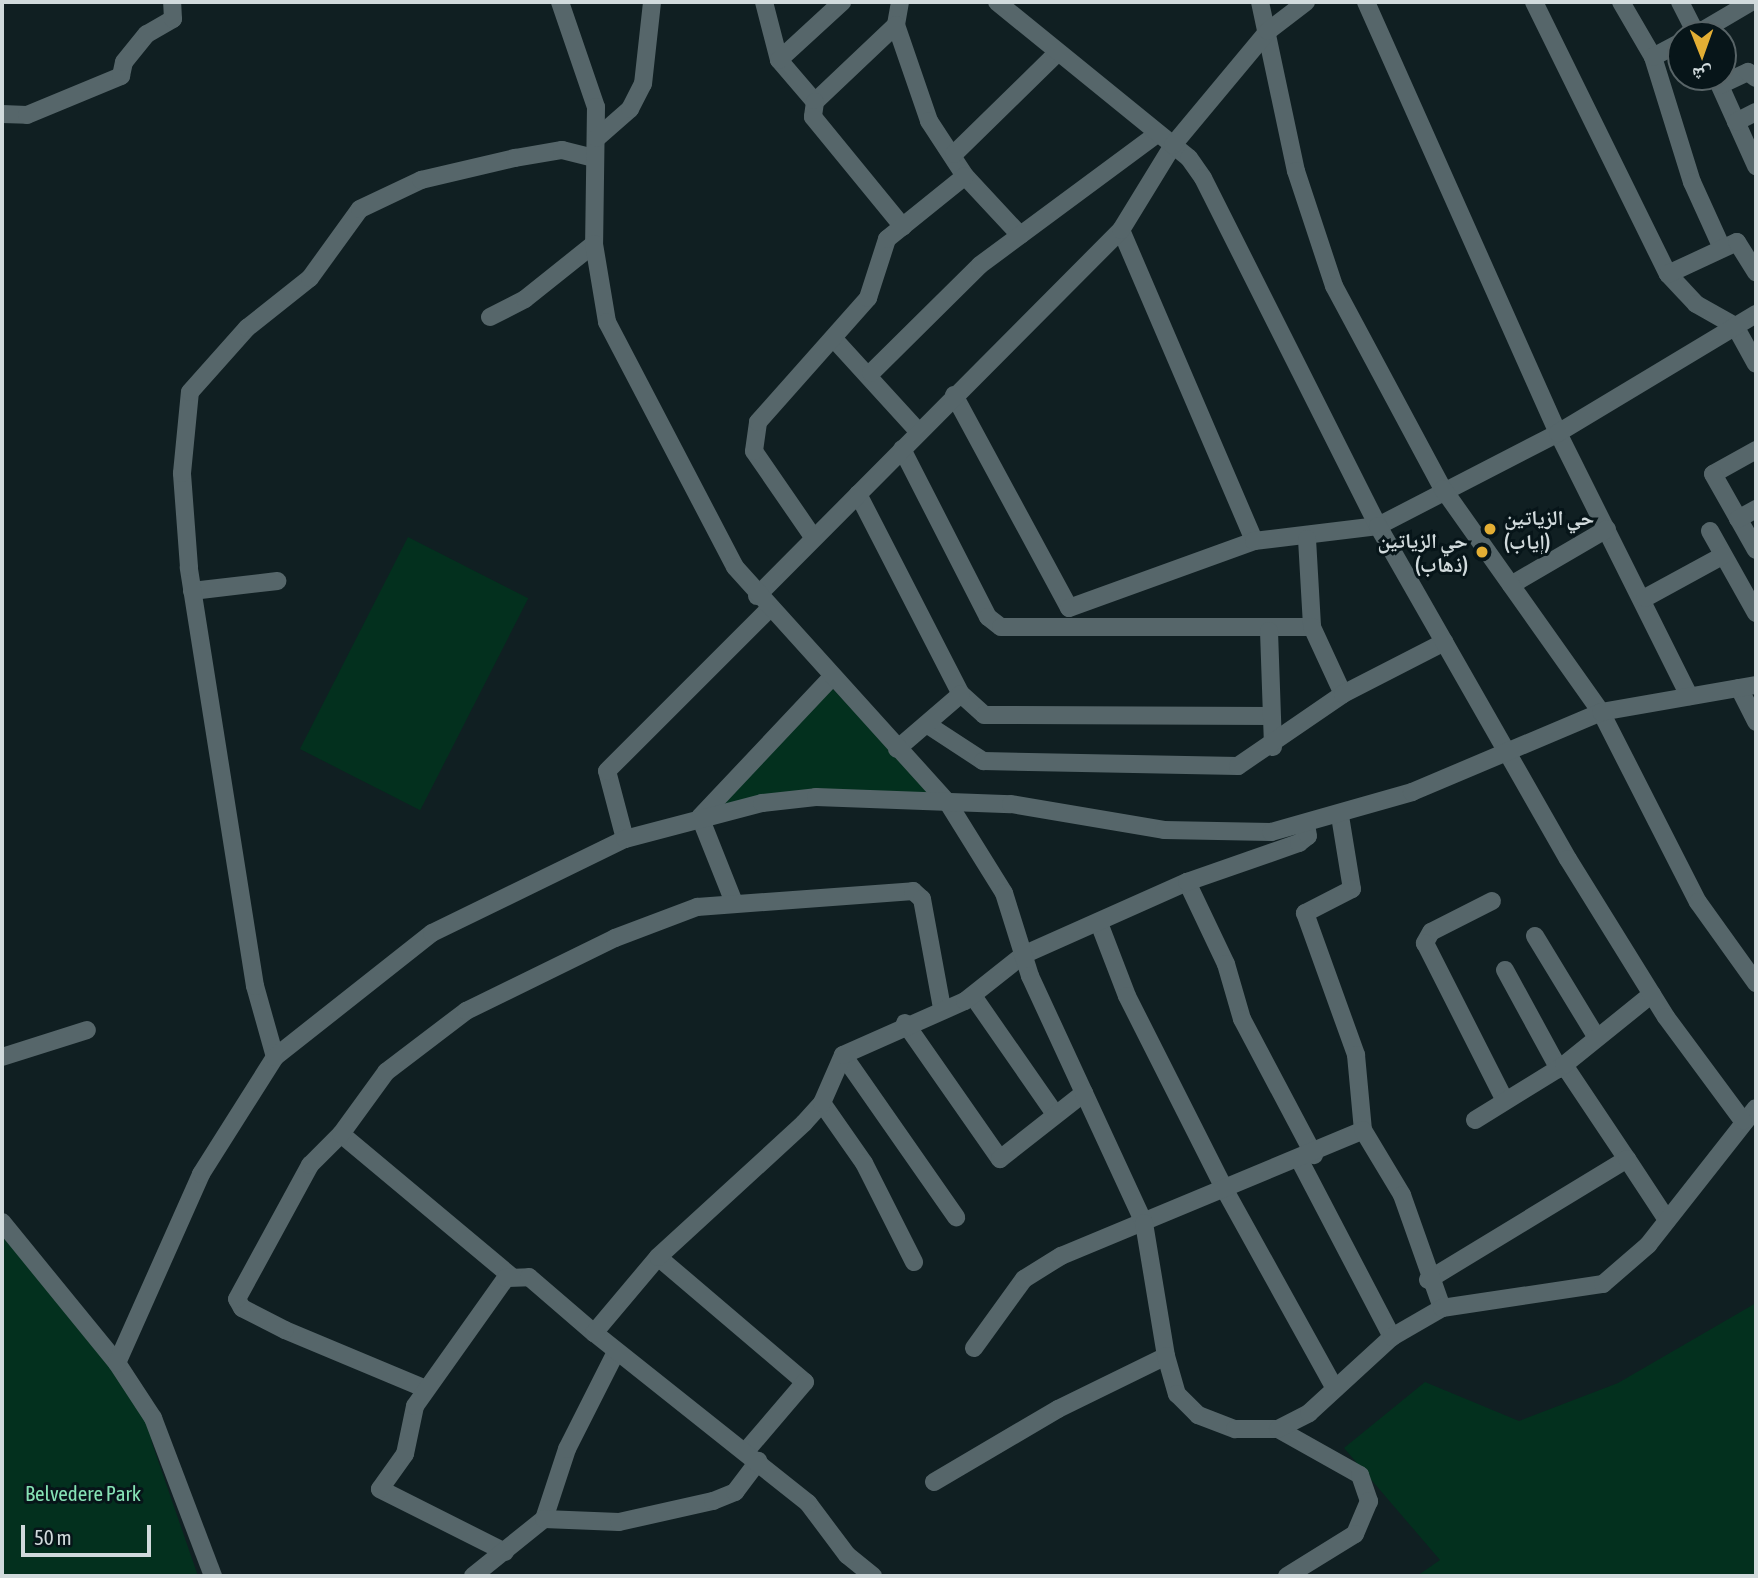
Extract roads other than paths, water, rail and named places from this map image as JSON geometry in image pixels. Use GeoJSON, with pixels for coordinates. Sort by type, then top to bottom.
{"type":"FeatureCollection","features":[{"type":"Feature","properties":{"kind":"street"},"geometry":{"type":"LineString","coordinates":[[2,114],[27,115],[121,76],[124,62],[146,34],[173,19],[172,2]]}},
{"type":"Feature","properties":{"kind":"street"},"geometry":{"type":"LineString","coordinates":[[559,2],[587,73],[597,138],[594,244],[607,322],[735,567],[763,603],[948,803],[1004,894],[1023,955],[1144,1223],[1166,1356],[1177,1394],[1198,1415],[1235,1429],[1278,1429],[1360,1475],[1369,1502],[1355,1534],[1287,1576]]}},
{"type":"Feature","properties":{"kind":"street"},"geometry":{"type":"LineString","coordinates":[[597,138],[630,108],[643,84],[652,2]]}},
{"type":"Feature","properties":{"kind":"street"},"geometry":{"type":"LineString","coordinates":[[764,2],[779,60],[815,102]]}},
{"type":"Feature","properties":{"kind":"street"},"geometry":{"type":"LineString","coordinates":[[779,60],[842,2]]}},
{"type":"Feature","properties":{"kind":"street"},"geometry":{"type":"LineString","coordinates":[[900,2],[895,25],[929,121],[954,154],[965,176],[1020,235]]}},
{"type":"Feature","properties":{"kind":"street"},"geometry":{"type":"LineString","coordinates":[[997,2],[1173,145],[1203,178],[1378,526],[1444,642],[1652,994],[1743,1121]]}},
{"type":"Feature","properties":{"kind":"street"},"geometry":{"type":"LineString","coordinates":[[1260,2],[1268,32],[1282,117],[1319,251],[1443,489],[1601,712],[1698,902],[1756,983]]}},
{"type":"Feature","properties":{"kind":"street"},"geometry":{"type":"LineString","coordinates":[[625,839],[607,771],[763,603],[813,537],[1121,230],[1173,145],[1268,32],[1306,2]]}},
{"type":"Feature","properties":{"kind":"street"},"geometry":{"type":"LineString","coordinates":[[1366,2],[1558,433],[1645,598],[1689,695]]}},
{"type":"Feature","properties":{"kind":"street"},"geometry":{"type":"LineString","coordinates":[[1534,2],[1668,274],[1696,304],[1735,326],[1756,364]]}},
{"type":"Feature","properties":{"kind":"street"},"geometry":{"type":"LineString","coordinates":[[1621,2],[1653,57],[1692,182],[1721,246]]}},
{"type":"Feature","properties":{"kind":"street"},"geometry":{"type":"LineString","coordinates":[[1680,2],[1689,21]]}},
{"type":"Feature","properties":{"kind":"street"},"geometry":{"type":"LineString","coordinates":[[1719,21],[1751,2]]}},
{"type":"Feature","properties":{"kind":"street"},"geometry":{"type":"LineString","coordinates":[[895,25],[815,102],[813,117],[903,227]]}},
{"type":"Feature","properties":{"kind":"street"},"geometry":{"type":"LineString","coordinates":[[1653,57],[1667,50]]}},
{"type":"Feature","properties":{"kind":"street"},"geometry":{"type":"LineString","coordinates":[[954,154],[1057,53]]}},
{"type":"Feature","properties":{"kind":"street"},"geometry":{"type":"LineString","coordinates":[[1737,75],[1748,72],[1756,78]]}},
{"type":"Feature","properties":{"kind":"street"},"geometry":{"type":"LineString","coordinates":[[1722,91],[1756,166]]}},
{"type":"Feature","properties":{"kind":"street"},"geometry":{"type":"LineString","coordinates":[[1736,122],[1756,112]]}},
{"type":"Feature","properties":{"kind":"street"},"geometry":{"type":"LineString","coordinates":[[871,373],[934,305],[1020,235],[1157,134]]}},
{"type":"Feature","properties":{"kind":"street"},"geometry":{"type":"LineString","coordinates":[[275,1057],[255,986],[192,591],[184,426],[190,392],[215,359],[310,278],[360,209],[421,180],[514,158],[562,150],[595,158]]}},
{"type":"Feature","properties":{"kind":"street"},"geometry":{"type":"LineString","coordinates":[[813,537],[759,459],[754,440],[768,404],[834,339],[868,298],[887,239],[965,176]]}},
{"type":"Feature","properties":{"kind":"street"},"geometry":{"type":"LineString","coordinates":[[1121,230],[1254,541]]}},
{"type":"Feature","properties":{"kind":"street"},"geometry":{"type":"LineString","coordinates":[[490,317],[525,299],[594,244]]}},
{"type":"Feature","properties":{"kind":"street"},"geometry":{"type":"LineString","coordinates":[[1668,274],[1721,246],[1744,246],[1756,272]]}},
{"type":"Feature","properties":{"kind":"street"},"geometry":{"type":"LineString","coordinates":[[1051,628],[1049,616],[1064,607],[1254,541],[1307,539],[1378,526],[1443,489],[1558,433],[1756,314]]}},
{"type":"Feature","properties":{"kind":"street"},"geometry":{"type":"LineString","coordinates":[[834,339],[871,373],[918,431]]}},
{"type":"Feature","properties":{"kind":"street"},"geometry":{"type":"LineString","coordinates":[[954,395],[1064,607]]}},
{"type":"Feature","properties":{"kind":"street"},"geometry":{"type":"LineString","coordinates":[[902,449],[988,617],[1001,627],[1269,631],[1312,627]]}},
{"type":"Feature","properties":{"kind":"street"},"geometry":{"type":"LineString","coordinates":[[1756,450],[1713,474],[1756,550]]}},
{"type":"Feature","properties":{"kind":"street"},"geometry":{"type":"LineString","coordinates":[[858,494],[961,694],[984,715],[1271,716]]}},
{"type":"Feature","properties":{"kind":"street"},"geometry":{"type":"LineString","coordinates":[[1738,519],[1756,509]]}},
{"type":"Feature","properties":{"kind":"street"},"geometry":{"type":"LineString","coordinates":[[1511,585],[1607,529]]}},
{"type":"Feature","properties":{"kind":"street"},"geometry":{"type":"LineString","coordinates":[[1710,531],[1756,614]]}},
{"type":"Feature","properties":{"kind":"street"},"geometry":{"type":"LineString","coordinates":[[1307,539],[1312,627],[1343,694]]}},
{"type":"Feature","properties":{"kind":"street"},"geometry":{"type":"LineString","coordinates":[[1645,598],[1722,556]]}},
{"type":"Feature","properties":{"kind":"street"},"geometry":{"type":"LineString","coordinates":[[192,591],[277,581]]}},
{"type":"Feature","properties":{"kind":"street"},"geometry":{"type":"LineString","coordinates":[[1269,631],[1273,747]]}},
{"type":"Feature","properties":{"kind":"street"},"geometry":{"type":"LineString","coordinates":[[928,725],[963,753],[1005,763],[1238,766],[1273,747],[1343,694],[1444,642]]}},
{"type":"Feature","properties":{"kind":"street"},"geometry":{"type":"LineString","coordinates":[[700,817],[831,678]]}},
{"type":"Feature","properties":{"kind":"street"},"geometry":{"type":"LineString","coordinates":[[117,1363],[201,1174],[275,1057],[432,933],[625,839],[700,817],[816,797],[1012,804],[1234,835],[1306,825],[1340,816],[1509,752],[1601,712],[1748,686],[1756,722]]}},
{"type":"Feature","properties":{"kind":"street"},"geometry":{"type":"LineString","coordinates":[[897,749],[961,694]]}},
{"type":"Feature","properties":{"kind":"street"},"geometry":{"type":"LineString","coordinates":[[1340,816],[1352,888],[1305,913],[1356,1055],[1363,1130],[1402,1195],[1428,1280],[1442,1308]]}},
{"type":"Feature","properties":{"kind":"street"},"geometry":{"type":"LineString","coordinates":[[700,817],[733,900]]}},
{"type":"Feature","properties":{"kind":"street"},"geometry":{"type":"LineString","coordinates":[[594,1333],[658,1256],[821,1103],[843,1055],[905,1023],[973,996],[1023,955],[1187,882],[1299,843],[1308,836],[1306,825]]}},
{"type":"Feature","properties":{"kind":"street"},"geometry":{"type":"LineString","coordinates":[[1187,882],[1226,964],[1242,1018],[1392,1337]]}},
{"type":"Feature","properties":{"kind":"street"},"geometry":{"type":"LineString","coordinates":[[426,1389],[237,1302],[276,1218],[310,1165],[341,1134],[386,1072],[466,1012],[615,937],[733,900],[919,891],[942,1008]]}},
{"type":"Feature","properties":{"kind":"street"},"geometry":{"type":"LineString","coordinates":[[1492,901],[1431,932],[1425,943],[1504,1099]]}},
{"type":"Feature","properties":{"kind":"street"},"geometry":{"type":"LineString","coordinates":[[1098,923],[1127,996],[1226,1192],[1335,1389]]}},
{"type":"Feature","properties":{"kind":"street"},"geometry":{"type":"LineString","coordinates":[[1535,936],[1597,1038]]}},
{"type":"Feature","properties":{"kind":"street"},"geometry":{"type":"LineString","coordinates":[[1504,970],[1562,1067],[1627,1158],[1667,1220]]}},
{"type":"Feature","properties":{"kind":"street"},"geometry":{"type":"LineString","coordinates":[[1475,1120],[1504,1099],[1562,1067],[1652,994]]}},
{"type":"Feature","properties":{"kind":"street"},"geometry":{"type":"LineString","coordinates":[[973,996],[1055,1114]]}},
{"type":"Feature","properties":{"kind":"street"},"geometry":{"type":"LineString","coordinates":[[905,1023],[1000,1159],[1084,1093]]}},
{"type":"Feature","properties":{"kind":"street"},"geometry":{"type":"LineString","coordinates":[[2,1057],[87,1030]]}},
{"type":"Feature","properties":{"kind":"street"},"geometry":{"type":"LineString","coordinates":[[843,1055],[956,1217]]}},
{"type":"Feature","properties":{"kind":"street"},"geometry":{"type":"LineString","coordinates":[[821,1103],[864,1163],[914,1262]]}},
{"type":"Feature","properties":{"kind":"street"},"geometry":{"type":"LineString","coordinates":[[1278,1429],[1335,1389],[1392,1337],[1442,1308],[1603,1284],[1623,1272],[1756,1108]]}},
{"type":"Feature","properties":{"kind":"street"},"geometry":{"type":"LineString","coordinates":[[974,1348],[1024,1279],[1061,1256],[1226,1192],[1307,1158],[1363,1130]]}},
{"type":"Feature","properties":{"kind":"street"},"geometry":{"type":"LineString","coordinates":[[341,1134],[511,1276],[529,1278],[615,1354],[752,1456],[807,1503],[847,1555],[873,1576]]}},
{"type":"Feature","properties":{"kind":"street"},"geometry":{"type":"LineString","coordinates":[[1428,1280],[1627,1158]]}},
{"type":"Feature","properties":{"kind":"street"},"geometry":{"type":"LineString","coordinates":[[2,1222],[117,1363],[153,1418],[214,1576]]}},
{"type":"Feature","properties":{"kind":"street"},"geometry":{"type":"LineString","coordinates":[[544,1519],[619,1522],[713,1501],[735,1492],[752,1456],[805,1382],[658,1256]]}},
{"type":"Feature","properties":{"kind":"street"},"geometry":{"type":"LineString","coordinates":[[505,1552],[381,1494],[400,1464],[426,1389],[493,1291],[511,1276]]}},
{"type":"Feature","properties":{"kind":"street"},"geometry":{"type":"LineString","coordinates":[[473,1576],[544,1519],[567,1449],[615,1354]]}},
{"type":"Feature","properties":{"kind":"street"},"geometry":{"type":"LineString","coordinates":[[934,1482],[1058,1409],[1166,1356]]}},
{"type":"Feature","properties":{"kind":"place","name":"حي الزياتين (إياب)"},"geometry":{"type":"Point","coordinates":[1490,529]}},
{"type":"Feature","properties":{"kind":"place","name":"حي الزياتين (ذهاب)"},"geometry":{"type":"Point","coordinates":[1482,552]}},
{"type":"Feature","properties":{"kind":"park label","name":"Belvedere Park"},"geometry":{"type":"Point","coordinates":[83,1493]}}]}
